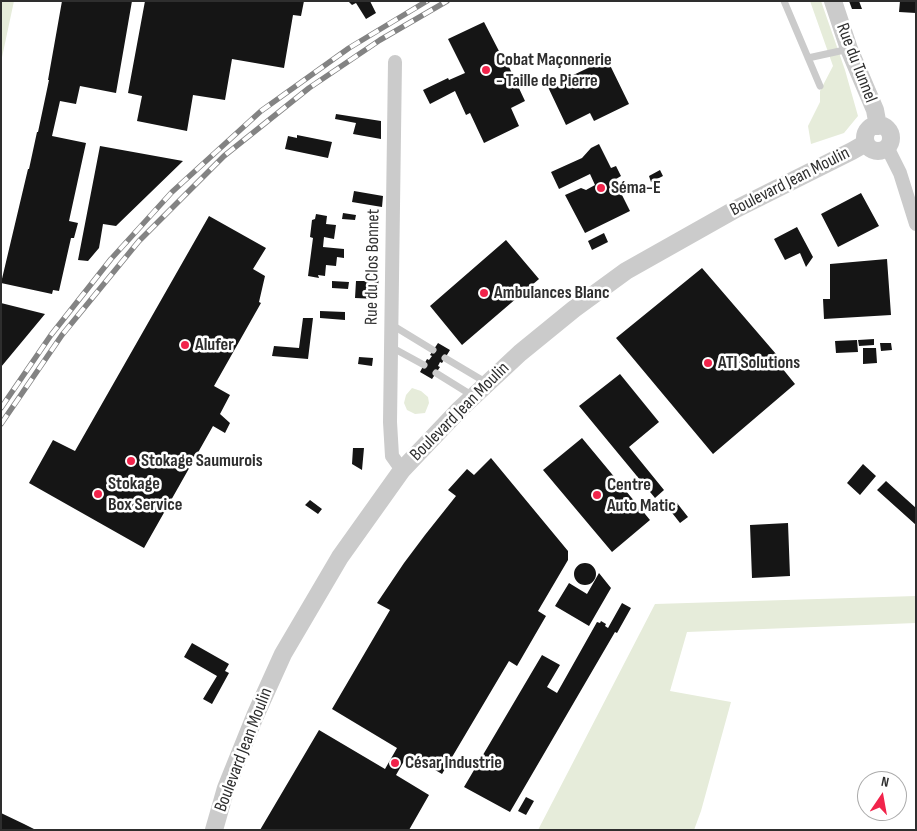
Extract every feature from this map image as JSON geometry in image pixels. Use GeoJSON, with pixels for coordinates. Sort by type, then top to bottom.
{"type":"FeatureCollection","features":[{"type":"Feature","properties":{"kind":"street","name":"Rue du Tunnel"},"geometry":{"type":"LineString","coordinates":[[833,1],[849,49],[875,110],[878,126]]}},
{"type":"Feature","properties":{"kind":"street","name":"Rue du Clos Bonnet"},"geometry":{"type":"LineString","coordinates":[[395,62],[390,422],[392,456],[402,470]]}},
{"type":"Feature","properties":{"kind":"street"},"geometry":{"type":"LineString","coordinates":[[874,126],[878,126],[886,128],[890,136],[887,147],[876,151],[866,143],[865,139],[868,131],[874,126]]}},
{"type":"Feature","properties":{"kind":"street","name":"Boulevard Jean Moulin"},"geometry":{"type":"LineString","coordinates":[[214,830],[226,788],[283,654],[340,557],[402,470],[473,396],[520,353],[626,270],[736,209],[866,143]]}},
{"type":"Feature","properties":{"kind":"street"},"geometry":{"type":"LineString","coordinates":[[887,147],[900,173],[916,224]]}},
{"type":"Feature","properties":{"kind":"lane"},"geometry":{"type":"LineString","coordinates":[[784,1],[820,86]]}},
{"type":"Feature","properties":{"kind":"lane"},"geometry":{"type":"LineString","coordinates":[[808,58],[849,49]]}},
{"type":"Feature","properties":{"kind":"lane"},"geometry":{"type":"LineString","coordinates":[[392,325],[433,350]]}},
{"type":"Feature","properties":{"kind":"lane"},"geometry":{"type":"LineString","coordinates":[[391,346],[424,365]]}},
{"type":"Feature","properties":{"kind":"lane"},"geometry":{"type":"LineString","coordinates":[[445,358],[487,383]]}},
{"type":"Feature","properties":{"kind":"lane"},"geometry":{"type":"LineString","coordinates":[[436,373],[473,396]]}},
{"type":"Feature","properties":{"kind":"green space"},"geometry":{"type":"Polygon","coordinates":[[[1,1],[14,1],[1,62],[1,1]]]}},
{"type":"Feature","properties":{"kind":"green space"},"geometry":{"type":"Polygon","coordinates":[[[810,1],[821,1],[845,70],[858,116],[844,133],[811,144],[808,126],[820,102],[820,91],[833,66],[810,1]]]}},
{"type":"Feature","properties":{"kind":"green space"},"geometry":{"type":"Polygon","coordinates":[[[412,388],[421,391],[428,397],[429,403],[425,413],[415,414],[407,410],[404,403],[406,395],[412,388]]]}},
{"type":"Feature","properties":{"kind":"green space"},"geometry":{"type":"Polygon","coordinates":[[[916,596],[916,623],[687,632],[670,691],[731,702],[694,830],[538,830],[655,604],[916,596]]]}},
{"type":"Feature","properties":{"kind":"building"},"geometry":{"type":"Polygon","coordinates":[[[62,1],[132,1],[116,93],[80,86],[76,104],[60,101],[52,136],[86,143],[69,221],[78,223],[74,238],[71,238],[59,291],[53,290],[52,294],[1,283],[38,132],[62,1]]]}},
{"type":"Feature","properties":{"kind":"building"},"geometry":{"type":"Polygon","coordinates":[[[145,1],[304,1],[301,16],[293,15],[284,68],[232,59],[225,100],[193,95],[187,131],[137,121],[142,96],[128,93],[145,1]]]}},
{"type":"Feature","properties":{"kind":"building"},"geometry":{"type":"Polygon","coordinates":[[[348,1],[370,1],[376,13],[366,19],[356,3],[352,5],[348,1]]]}},
{"type":"Feature","properties":{"kind":"building"},"geometry":{"type":"Polygon","coordinates":[[[849,1],[859,1],[862,9],[852,9],[849,1]]]}},
{"type":"Feature","properties":{"kind":"building"},"geometry":{"type":"Polygon","coordinates":[[[900,1],[916,1],[916,13],[899,12],[900,1]]]}},
{"type":"Feature","properties":{"kind":"building","name":"Cobat Maçonnerie - Taille de Pierre"},"geometry":{"type":"Polygon","coordinates":[[[484,22],[500,53],[502,52],[525,101],[511,108],[519,126],[484,143],[470,113],[466,115],[455,91],[430,104],[423,90],[448,78],[449,80],[465,73],[448,39],[484,22]]]}},
{"type":"Feature","properties":{"kind":"building"},"geometry":{"type":"Polygon","coordinates":[[[607,59],[629,104],[594,121],[590,113],[566,125],[548,87],[607,59]]]}},
{"type":"Feature","properties":{"kind":"building"},"geometry":{"type":"Polygon","coordinates":[[[336,114],[381,121],[381,139],[353,134],[356,123],[335,119],[336,114]]]}},
{"type":"Feature","properties":{"kind":"building"},"geometry":{"type":"Polygon","coordinates":[[[297,135],[332,142],[328,158],[285,149],[288,136],[297,138],[297,135]]]}},
{"type":"Feature","properties":{"kind":"building","name":"Séma-E"},"geometry":{"type":"Polygon","coordinates":[[[599,144],[611,168],[616,166],[621,176],[616,179],[619,185],[617,185],[630,211],[585,233],[565,195],[581,188],[586,190],[595,185],[590,174],[559,189],[551,172],[582,158],[591,148],[599,144]]]}},
{"type":"Feature","properties":{"kind":"building"},"geometry":{"type":"Polygon","coordinates":[[[100,146],[183,161],[116,226],[103,224],[99,248],[88,261],[78,260],[100,146]]]}},
{"type":"Feature","properties":{"kind":"building"},"geometry":{"type":"Polygon","coordinates":[[[660,170],[663,176],[651,182],[649,176],[660,170]]]}},
{"type":"Feature","properties":{"kind":"building"},"geometry":{"type":"Polygon","coordinates":[[[354,191],[383,196],[382,207],[352,202],[354,191]]]}},
{"type":"Feature","properties":{"kind":"building"},"geometry":{"type":"Polygon","coordinates":[[[861,193],[879,226],[838,247],[821,214],[861,193]]]}},
{"type":"Feature","properties":{"kind":"building"},"geometry":{"type":"Polygon","coordinates":[[[343,213],[356,215],[355,220],[342,219],[343,213]]]}},
{"type":"Feature","properties":{"kind":"building"},"geometry":{"type":"Polygon","coordinates":[[[316,214],[327,216],[326,224],[336,225],[334,239],[324,237],[323,247],[344,249],[344,258],[337,257],[336,266],[326,265],[325,276],[318,275],[319,278],[308,276],[313,238],[310,237],[312,220],[315,219],[316,214]]]}},
{"type":"Feature","properties":{"kind":"building","name":"Alufer"},"geometry":{"type":"Polygon","coordinates":[[[209,216],[266,248],[253,269],[265,276],[259,302],[261,303],[214,386],[230,395],[220,414],[230,423],[225,433],[213,426],[144,548],[29,483],[53,440],[75,451],[209,216]]]}},
{"type":"Feature","properties":{"kind":"building"},"geometry":{"type":"Polygon","coordinates":[[[797,227],[813,257],[806,267],[800,253],[785,260],[774,239],[797,227]]]}},
{"type":"Feature","properties":{"kind":"building"},"geometry":{"type":"Polygon","coordinates":[[[604,233],[608,242],[592,250],[588,241],[604,233]]]}},
{"type":"Feature","properties":{"kind":"building","name":"Ambulances Blanc"},"geometry":{"type":"Polygon","coordinates":[[[506,240],[539,279],[462,345],[430,306],[506,240]]]}},
{"type":"Feature","properties":{"kind":"building"},"geometry":{"type":"Polygon","coordinates":[[[887,259],[891,315],[824,319],[823,299],[830,299],[830,264],[887,259]]]}},
{"type":"Feature","properties":{"kind":"building","name":"ATI Solutions"},"geometry":{"type":"Polygon","coordinates":[[[702,268],[776,354],[773,357],[795,384],[713,454],[616,338],[702,268]]]}},
{"type":"Feature","properties":{"kind":"building"},"geometry":{"type":"Polygon","coordinates":[[[369,276],[379,276],[377,299],[355,298],[356,281],[369,281],[369,276]]]}},
{"type":"Feature","properties":{"kind":"building"},"geometry":{"type":"Polygon","coordinates":[[[332,281],[349,282],[348,289],[332,288],[332,281]]]}},
{"type":"Feature","properties":{"kind":"building"},"geometry":{"type":"Polygon","coordinates":[[[1,303],[45,314],[1,367],[1,303]]]}},
{"type":"Feature","properties":{"kind":"building"},"geometry":{"type":"Polygon","coordinates":[[[320,311],[345,312],[345,320],[320,318],[320,311]]]}},
{"type":"Feature","properties":{"kind":"building"},"geometry":{"type":"Polygon","coordinates":[[[303,318],[313,318],[308,359],[272,356],[274,346],[299,348],[303,318]]]}},
{"type":"Feature","properties":{"kind":"building"},"geometry":{"type":"Polygon","coordinates":[[[874,339],[874,345],[859,346],[858,340],[874,339]]]}},
{"type":"Feature","properties":{"kind":"building"},"geometry":{"type":"Polygon","coordinates":[[[857,340],[858,352],[836,353],[835,341],[857,340]]]}},
{"type":"Feature","properties":{"kind":"building"},"geometry":{"type":"Polygon","coordinates":[[[438,343],[450,350],[442,363],[440,362],[438,366],[440,367],[432,379],[420,372],[427,359],[429,360],[432,356],[430,355],[438,343]]]}},
{"type":"Feature","properties":{"kind":"building"},"geometry":{"type":"Polygon","coordinates":[[[880,343],[891,343],[892,350],[881,351],[880,343]]]}},
{"type":"Feature","properties":{"kind":"building"},"geometry":{"type":"Polygon","coordinates":[[[863,348],[876,348],[877,363],[863,364],[863,348]]]}},
{"type":"Feature","properties":{"kind":"building"},"geometry":{"type":"Polygon","coordinates":[[[359,357],[373,358],[372,366],[358,364],[359,357]]]}},
{"type":"Feature","properties":{"kind":"building"},"geometry":{"type":"Polygon","coordinates":[[[620,374],[659,422],[629,447],[664,490],[655,498],[579,406],[620,374]]]}},
{"type":"Feature","properties":{"kind":"building","name":"Centre Auto Matic"},"geometry":{"type":"Polygon","coordinates":[[[582,438],[650,520],[612,552],[543,470],[582,438]]]}},
{"type":"Feature","properties":{"kind":"building"},"geometry":{"type":"Polygon","coordinates":[[[353,448],[364,448],[362,470],[352,464],[353,448]]]}},
{"type":"Feature","properties":{"kind":"building"},"geometry":{"type":"Polygon","coordinates":[[[491,458],[568,551],[568,560],[538,611],[546,616],[517,666],[509,661],[442,774],[408,754],[396,775],[429,795],[409,830],[260,830],[319,730],[385,769],[397,748],[332,709],[390,610],[377,603],[404,563],[456,496],[448,490],[467,469],[474,475],[491,458]]]}},
{"type":"Feature","properties":{"kind":"building"},"geometry":{"type":"Polygon","coordinates":[[[863,464],[876,476],[860,495],[847,483],[863,464]]]}},
{"type":"Feature","properties":{"kind":"building"},"geometry":{"type":"Polygon","coordinates":[[[886,481],[916,508],[916,525],[877,490],[886,481]]]}},
{"type":"Feature","properties":{"kind":"building"},"geometry":{"type":"Polygon","coordinates":[[[310,500],[322,509],[318,514],[305,505],[310,500]]]}},
{"type":"Feature","properties":{"kind":"building"},"geometry":{"type":"Polygon","coordinates":[[[677,503],[688,517],[680,523],[669,509],[677,503]]]}},
{"type":"Feature","properties":{"kind":"building"},"geometry":{"type":"Polygon","coordinates":[[[788,523],[790,576],[752,578],[750,525],[788,523]]]}},
{"type":"Feature","properties":{"kind":"building"},"geometry":{"type":"Polygon","coordinates":[[[585,563],[593,566],[596,574],[593,582],[585,585],[577,582],[574,574],[577,566],[585,563]]]}},
{"type":"Feature","properties":{"kind":"building"},"geometry":{"type":"Polygon","coordinates":[[[599,573],[611,588],[589,626],[555,606],[569,583],[587,594],[599,573]]]}},
{"type":"Feature","properties":{"kind":"building"},"geometry":{"type":"Polygon","coordinates":[[[622,603],[631,608],[617,633],[615,632],[510,812],[464,787],[542,655],[560,665],[547,687],[557,693],[597,622],[600,623],[601,621],[608,628],[622,603]]]}},
{"type":"Feature","properties":{"kind":"building"},"geometry":{"type":"Polygon","coordinates":[[[192,643],[229,664],[225,671],[229,673],[212,704],[203,699],[217,676],[184,657],[192,643]]]}},
{"type":"Feature","properties":{"kind":"building"},"geometry":{"type":"Polygon","coordinates":[[[526,797],[534,801],[526,815],[518,811],[526,797]]]}},
{"type":"Feature","properties":{"kind":"building"},"geometry":{"type":"Polygon","coordinates":[[[1,813],[24,824],[36,830],[1,830],[1,813]]]}},
{"type":"Feature","properties":{"kind":"railway"},"geometry":{"type":"LineString","coordinates":[[1,408],[51,335],[111,259],[172,192],[261,111],[349,48],[427,1]]}},
{"type":"Feature","properties":{"kind":"railway"},"geometry":{"type":"LineString","coordinates":[[1,424],[62,335],[139,241],[224,156],[309,88],[380,40],[447,1]]}},
{"type":"Feature","properties":{"kind":"place","name":"Cobat Maçonnerie - Taille de Pierre"},"geometry":{"type":"Point","coordinates":[486,70]}},
{"type":"Feature","properties":{"kind":"place","name":"Séma-E"},"geometry":{"type":"Point","coordinates":[601,188]}},
{"type":"Feature","properties":{"kind":"place","name":"Ambulances Blanc"},"geometry":{"type":"Point","coordinates":[484,293]}},
{"type":"Feature","properties":{"kind":"place","name":"Alufer"},"geometry":{"type":"Point","coordinates":[185,345]}},
{"type":"Feature","properties":{"kind":"place","name":"ATI Solutions"},"geometry":{"type":"Point","coordinates":[708,363]}},
{"type":"Feature","properties":{"kind":"place","name":"Stokage Saumurois"},"geometry":{"type":"Point","coordinates":[131,461]}},
{"type":"Feature","properties":{"kind":"place","name":"Stokage Box Service"},"geometry":{"type":"Point","coordinates":[98,494]}},
{"type":"Feature","properties":{"kind":"place","name":"Centre Auto Matic"},"geometry":{"type":"Point","coordinates":[597,495]}},
{"type":"Feature","properties":{"kind":"place","name":"César Industrie"},"geometry":{"type":"Point","coordinates":[395,763]}}]}
